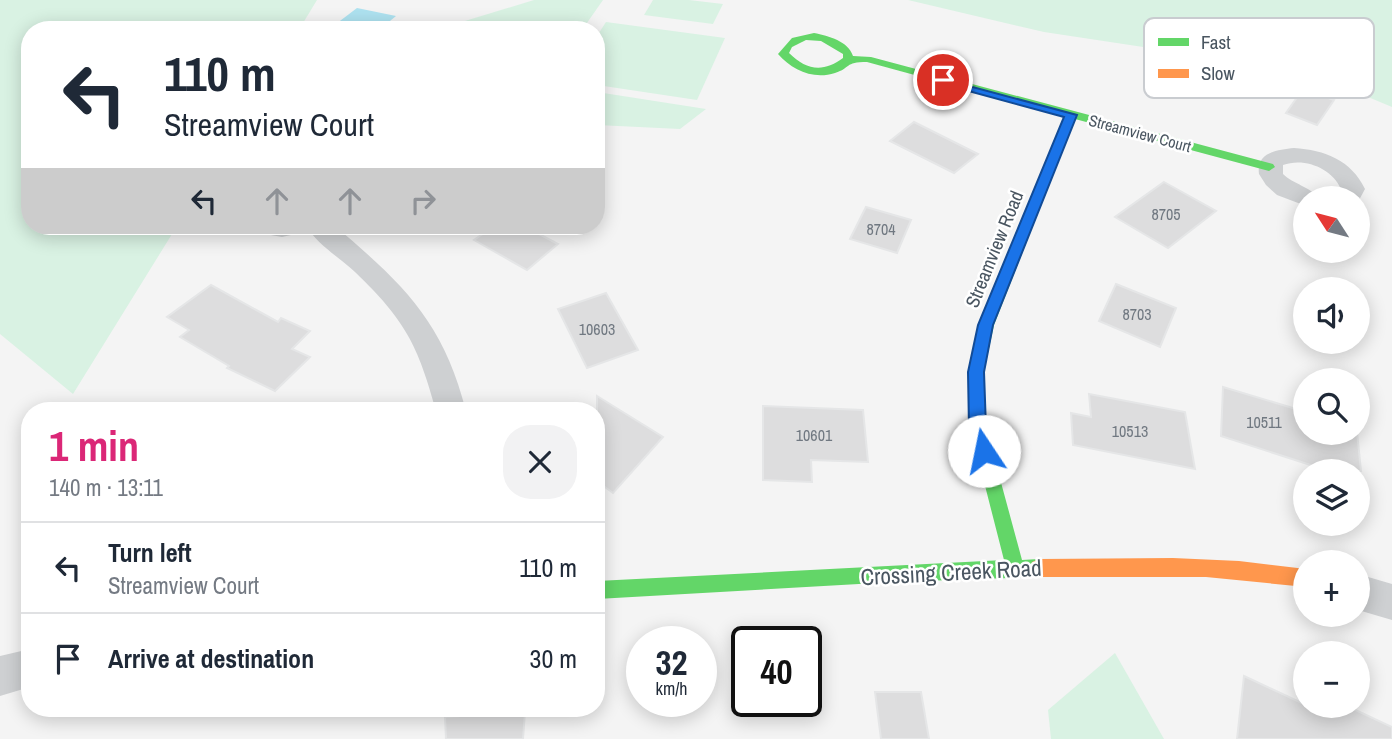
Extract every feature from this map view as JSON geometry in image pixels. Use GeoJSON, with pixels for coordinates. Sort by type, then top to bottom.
{"type":"FeatureCollection","features":[{"type":"Feature","properties":{"kind":"street","name":"Streamview Court"},"geometry":{"type":"LineString","coordinates":[[848,59],[867,59],[1269,167],[1276,181],[1293,191]]}},
{"type":"Feature","properties":{"kind":"street","name":"Streamview Road"},"geometry":{"type":"LineString","coordinates":[[1015,567],[978,428],[976,372],[986,325],[1071,115]]}},
{"type":"Feature","properties":{"kind":"street"},"geometry":{"type":"LineString","coordinates":[[1269,167],[1272,161],[1288,155],[1300,155],[1325,162],[1345,175],[1352,186]]}},
{"type":"Feature","properties":{"kind":"street"},"geometry":{"type":"LineString","coordinates":[[329,235],[395,295],[424,335],[442,376],[449,402]]}},
{"type":"Feature","properties":{"kind":"street","name":"Crossing Creek Road"},"geometry":{"type":"LineString","coordinates":[[605,590],[1015,567],[1208,565],[1258,569],[1293,576]]}},
{"type":"Feature","properties":{"kind":"street"},"geometry":{"type":"LineString","coordinates":[[1370,596],[1392,602]]}},
{"type":"Feature","properties":{"kind":"street"},"geometry":{"type":"LineString","coordinates":[[0,676],[21,670]]}},
{"type":"Feature","properties":{"kind":"green space"},"geometry":{"type":"Polygon","coordinates":[[[0,0],[317,0],[304,21],[21,21],[21,235],[171,235],[73,394],[0,334],[0,0]]]}},
{"type":"Feature","properties":{"kind":"green space"},"geometry":{"type":"Polygon","coordinates":[[[534,0],[603,0],[588,21],[465,21],[534,0]]]}},
{"type":"Feature","properties":{"kind":"green space"},"geometry":{"type":"Polygon","coordinates":[[[653,0],[723,4],[713,24],[644,15],[653,0]]]}},
{"type":"Feature","properties":{"kind":"green space"},"geometry":{"type":"Polygon","coordinates":[[[908,0],[1392,0],[1392,107],[1370,98],[1374,98],[1374,18],[1144,18],[1144,47],[1044,32],[908,0]]]}},
{"type":"Feature","properties":{"kind":"green space"},"geometry":{"type":"Polygon","coordinates":[[[605,24],[725,38],[697,100],[605,86],[605,24]]]}},
{"type":"Feature","properties":{"kind":"green space"},"geometry":{"type":"Polygon","coordinates":[[[605,93],[706,109],[680,129],[605,125],[605,93]]]}},
{"type":"Feature","properties":{"kind":"green space"},"geometry":{"type":"Polygon","coordinates":[[[1115,653],[1164,739],[1051,739],[1048,710],[1115,653]]]}},
{"type":"Feature","properties":{"kind":"water"},"geometry":{"type":"Polygon","coordinates":[[[357,8],[396,16],[390,21],[340,21],[357,8]]]}},
{"type":"Feature","properties":{"kind":"building"},"geometry":{"type":"Polygon","coordinates":[[[1297,98],[1334,100],[1317,125],[1286,113],[1297,98]]]}},
{"type":"Feature","properties":{"kind":"building"},"geometry":{"type":"Polygon","coordinates":[[[914,122],[978,154],[954,173],[890,141],[914,122]]]}},
{"type":"Feature","properties":{"kind":"building"},"geometry":{"type":"Polygon","coordinates":[[[1164,182],[1216,211],[1168,248],[1115,217],[1164,182]]]}},
{"type":"Feature","properties":{"kind":"building"},"geometry":{"type":"Polygon","coordinates":[[[866,207],[911,220],[897,253],[850,239],[866,207]]]}},
{"type":"Feature","properties":{"kind":"building"},"geometry":{"type":"Polygon","coordinates":[[[481,235],[541,235],[558,244],[527,270],[474,240],[481,235]]]}},
{"type":"Feature","properties":{"kind":"building"},"geometry":{"type":"Polygon","coordinates":[[[1116,284],[1176,308],[1160,347],[1099,321],[1116,284]]]}},
{"type":"Feature","properties":{"kind":"building"},"geometry":{"type":"Polygon","coordinates":[[[211,285],[278,322],[281,318],[310,331],[292,349],[310,357],[275,391],[227,368],[229,366],[180,337],[189,330],[167,317],[211,285]]]}},
{"type":"Feature","properties":{"kind":"building"},"geometry":{"type":"Polygon","coordinates":[[[606,293],[638,350],[587,368],[558,309],[606,293]]]}},
{"type":"Feature","properties":{"kind":"building"},"geometry":{"type":"Polygon","coordinates":[[[1223,387],[1293,408],[1293,445],[1358,445],[1360,459],[1293,459],[1221,436],[1223,387]]]}},
{"type":"Feature","properties":{"kind":"building"},"geometry":{"type":"Polygon","coordinates":[[[1089,394],[1185,412],[1195,469],[1073,445],[1071,413],[1091,417],[1089,394]]]}},
{"type":"Feature","properties":{"kind":"building"},"geometry":{"type":"Polygon","coordinates":[[[597,396],[663,437],[613,493],[605,487],[605,402],[597,402],[597,396]]]}},
{"type":"Feature","properties":{"kind":"building"},"geometry":{"type":"Polygon","coordinates":[[[763,406],[863,410],[868,462],[811,460],[812,482],[763,480],[763,406]]]}},
{"type":"Feature","properties":{"kind":"building"},"geometry":{"type":"Polygon","coordinates":[[[1244,676],[1293,699],[1293,718],[1370,717],[1392,727],[1392,739],[1237,739],[1244,676]]]}},
{"type":"Feature","properties":{"kind":"building"},"geometry":{"type":"Polygon","coordinates":[[[875,692],[921,692],[929,739],[881,739],[875,692]]]}},
{"type":"Feature","properties":{"kind":"building"},"geometry":{"type":"Polygon","coordinates":[[[445,717],[525,717],[523,739],[446,739],[445,717]]]}},
{"type":"Feature","properties":{"kind":"traffic: fast"},"geometry":{"type":"LineString","coordinates":[[848,59],[848,53],[841,46],[814,36],[796,40],[783,54],[796,66],[815,72],[834,70],[848,59],[867,59],[1269,167]]}},
{"type":"Feature","properties":{"kind":"traffic: fast"},"geometry":{"type":"LineString","coordinates":[[1015,567],[978,427],[976,372],[986,325],[1071,115]]}},
{"type":"Feature","properties":{"kind":"traffic: fast"},"geometry":{"type":"LineString","coordinates":[[605,590],[894,573],[1039,568]]}},
{"type":"Feature","properties":{"kind":"traffic: slow"},"geometry":{"type":"LineString","coordinates":[[1039,568],[1206,568],[1293,576]]}},
{"type":"Feature","properties":{"kind":"route"},"geometry":{"type":"LineString","coordinates":[[943,80],[1071,115],[986,325],[976,372],[978,428],[984,451]]}}]}
